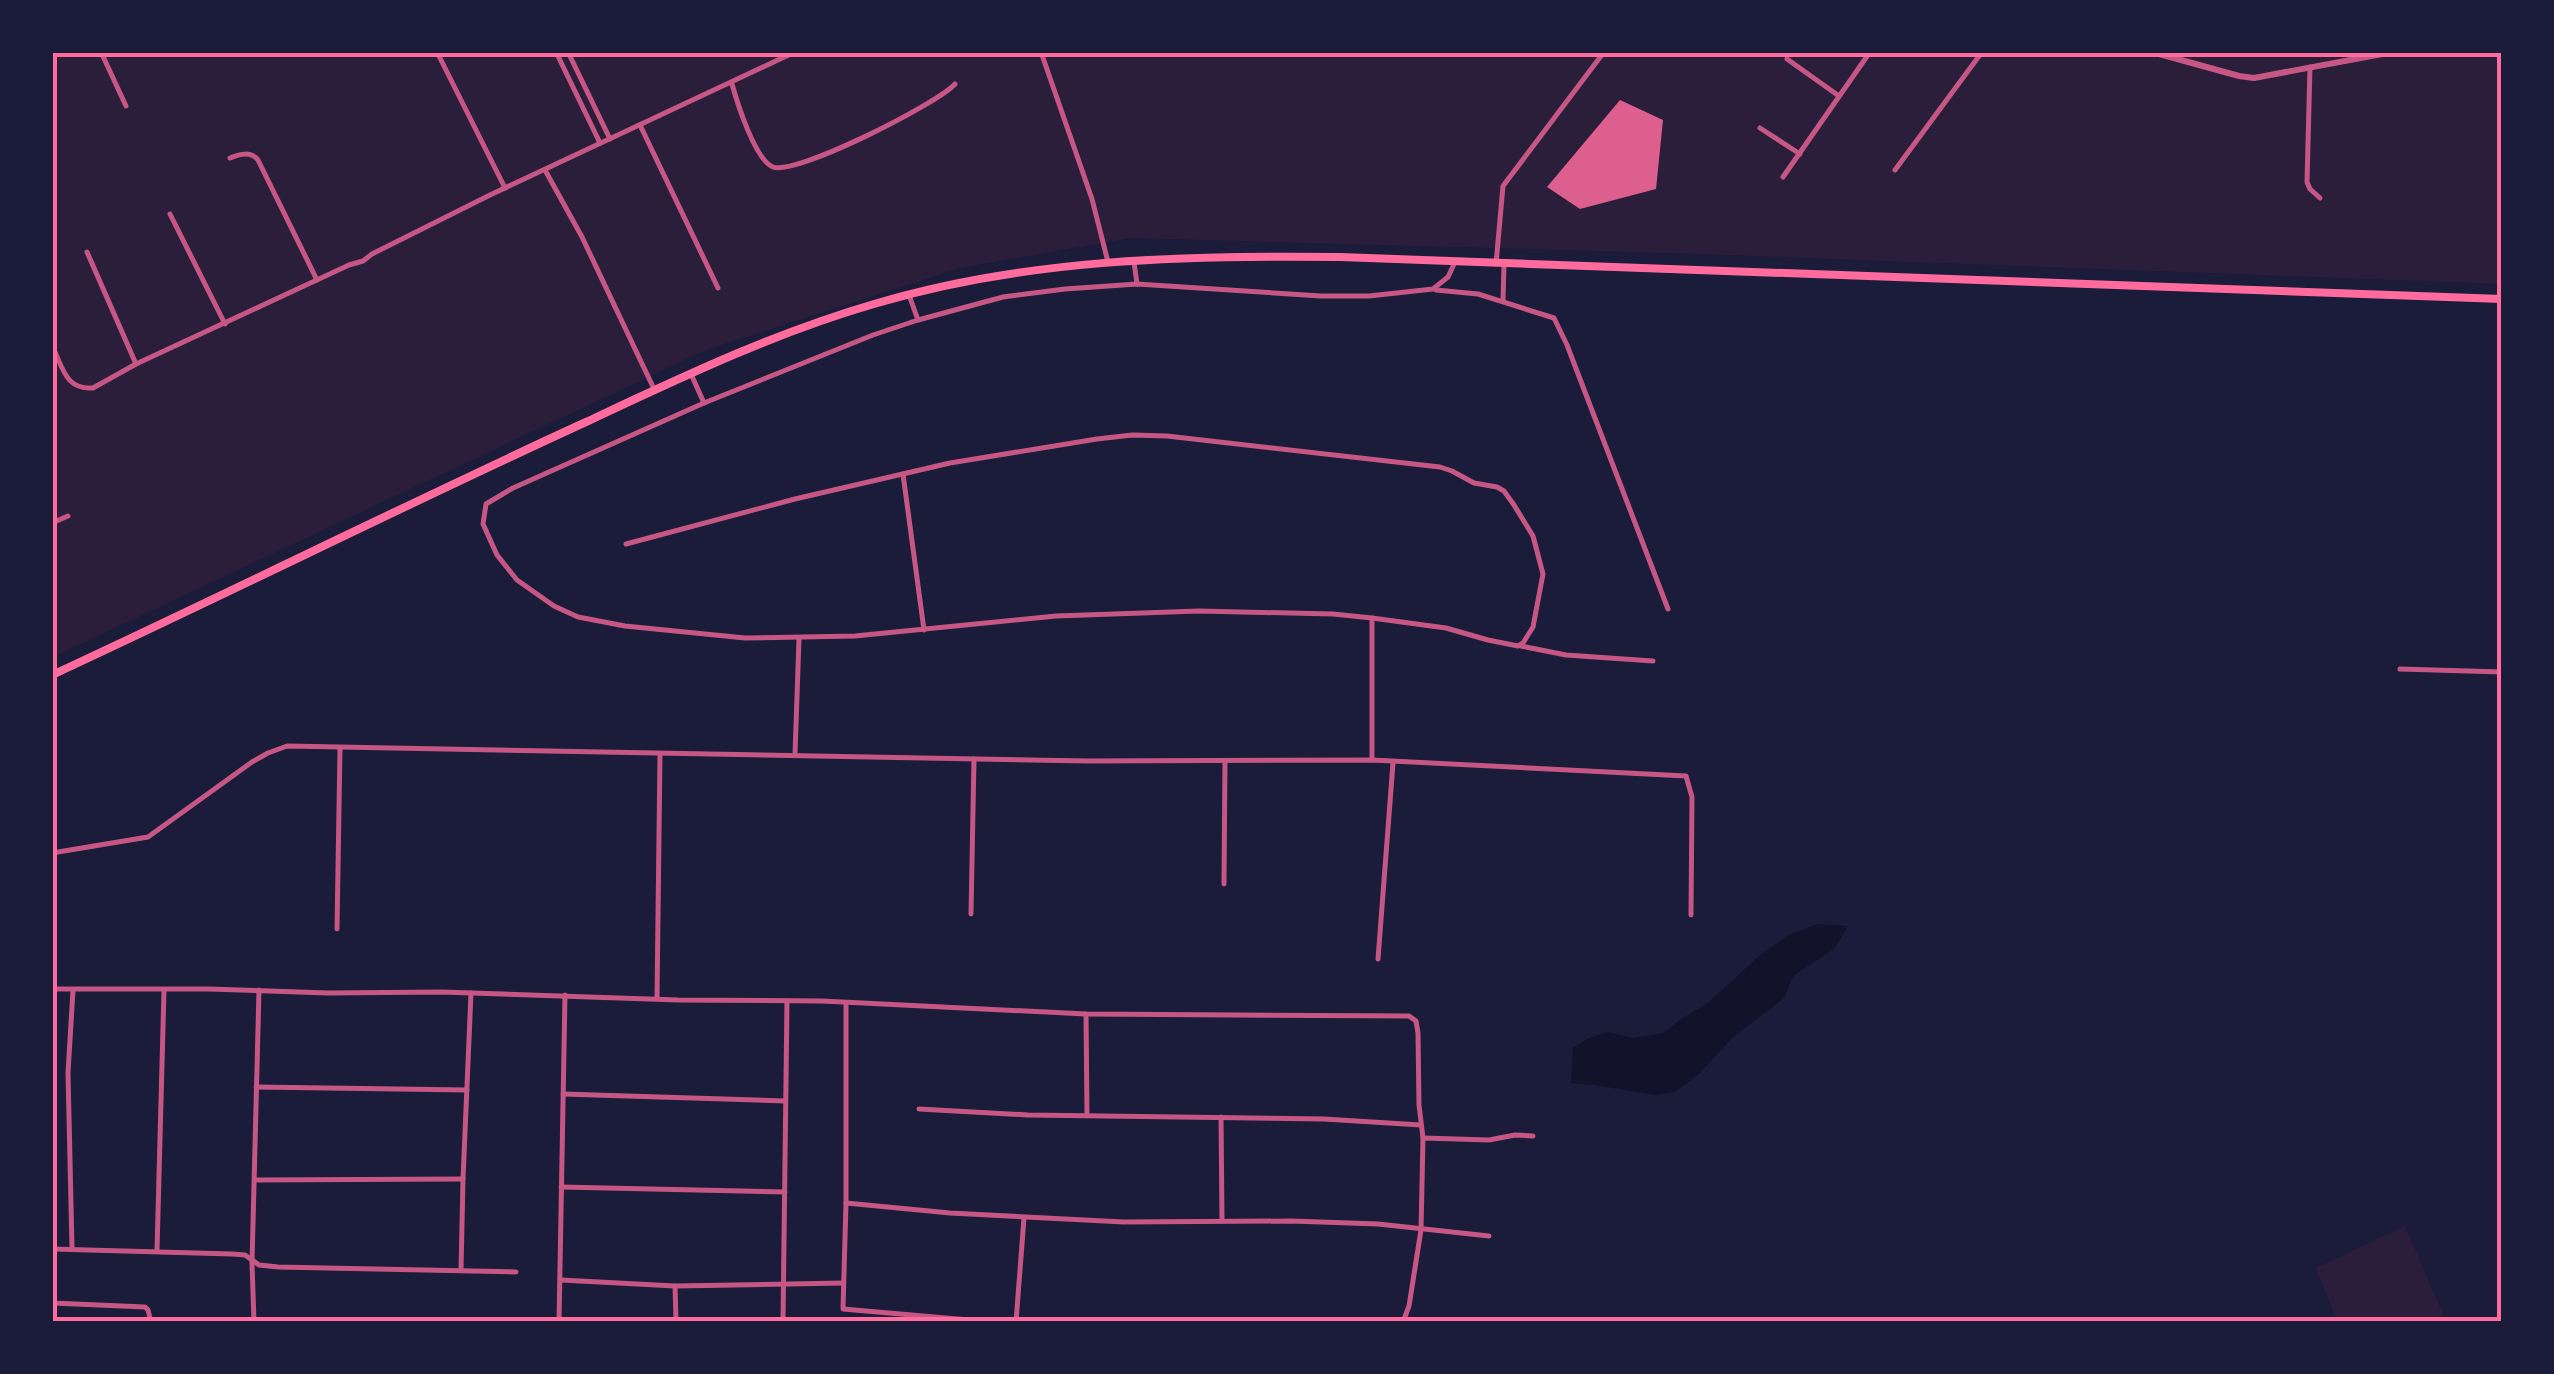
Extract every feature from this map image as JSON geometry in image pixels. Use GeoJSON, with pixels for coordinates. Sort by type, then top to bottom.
{"type":"FeatureCollection","features":[{"type":"Feature","properties":{"kind":"main road"},"geometry":{"type":"LineString","coordinates":[[52,675],[691,374],[807,326],[874,304],[1018,273],[1108,262],[1312,257],[2502,298]]}},
{"type":"Feature","properties":{"kind":"street"},"geometry":{"type":"LineString","coordinates":[[100,52],[126,106]]}},
{"type":"Feature","properties":{"kind":"street"},"geometry":{"type":"LineString","coordinates":[[437,52],[505,188]]}},
{"type":"Feature","properties":{"kind":"street"},"geometry":{"type":"LineString","coordinates":[[556,52],[600,143]]}},
{"type":"Feature","properties":{"kind":"street"},"geometry":{"type":"LineString","coordinates":[[568,52],[610,139]]}},
{"type":"Feature","properties":{"kind":"street"},"geometry":{"type":"LineString","coordinates":[[52,346],[70,381],[81,388],[93,388],[136,364],[363,261],[505,188],[795,52]]}},
{"type":"Feature","properties":{"kind":"street"},"geometry":{"type":"LineString","coordinates":[[1041,52],[1092,199],[1108,262]]}},
{"type":"Feature","properties":{"kind":"street"},"geometry":{"type":"LineString","coordinates":[[1504,301],[1500,264],[1503,186],[1604,52]]}},
{"type":"Feature","properties":{"kind":"street"},"geometry":{"type":"LineString","coordinates":[[1783,177],[1870,52]]}},
{"type":"Feature","properties":{"kind":"street"},"geometry":{"type":"LineString","coordinates":[[1895,170],[1982,52]]}},
{"type":"Feature","properties":{"kind":"street"},"geometry":{"type":"LineString","coordinates":[[2152,52],[2239,76],[2271,76],[2393,52]]}},
{"type":"Feature","properties":{"kind":"street"},"geometry":{"type":"LineString","coordinates":[[1787,59],[1839,96]]}},
{"type":"Feature","properties":{"kind":"street"},"geometry":{"type":"LineString","coordinates":[[2310,67],[2307,182],[2320,198]]}},
{"type":"Feature","properties":{"kind":"street"},"geometry":{"type":"LineString","coordinates":[[732,82],[761,156],[778,168],[807,161],[912,114],[946,94],[955,84]]}},
{"type":"Feature","properties":{"kind":"street"},"geometry":{"type":"LineString","coordinates":[[640,125],[718,288]]}},
{"type":"Feature","properties":{"kind":"street"},"geometry":{"type":"LineString","coordinates":[[1760,128],[1800,154]]}},
{"type":"Feature","properties":{"kind":"street"},"geometry":{"type":"LineString","coordinates":[[230,158],[244,153],[258,160],[317,280]]}},
{"type":"Feature","properties":{"kind":"street"},"geometry":{"type":"LineString","coordinates":[[545,170],[582,237],[654,390]]}},
{"type":"Feature","properties":{"kind":"street"},"geometry":{"type":"LineString","coordinates":[[170,214],[225,324]]}},
{"type":"Feature","properties":{"kind":"street"},"geometry":{"type":"LineString","coordinates":[[87,252],[136,364]]}},
{"type":"Feature","properties":{"kind":"street"},"geometry":{"type":"LineString","coordinates":[[1134,262],[1137,284]]}},
{"type":"Feature","properties":{"kind":"street"},"geometry":{"type":"LineString","coordinates":[[1434,290],[1448,277],[1455,262]]}},
{"type":"Feature","properties":{"kind":"street"},"geometry":{"type":"LineString","coordinates":[[1653,661],[1566,655],[1446,628],[1372,618],[1199,611],[1029,618],[799,639],[625,626],[578,617],[554,606],[517,580],[497,555],[483,524],[484,509],[494,498],[704,403],[873,334],[1020,294],[1137,284],[1342,296],[1434,290],[1504,301],[1550,315],[1558,324],[1668,609]]}},
{"type":"Feature","properties":{"kind":"street"},"geometry":{"type":"LineString","coordinates":[[909,295],[918,320]]}},
{"type":"Feature","properties":{"kind":"street"},"geometry":{"type":"LineString","coordinates":[[691,374],[704,403]]}},
{"type":"Feature","properties":{"kind":"street"},"geometry":{"type":"LineString","coordinates":[[626,544],[903,473],[1078,441],[1167,436],[1377,458],[1452,471],[1504,491],[1533,536],[1542,566],[1533,627],[1518,646]]}},
{"type":"Feature","properties":{"kind":"street"},"geometry":{"type":"LineString","coordinates":[[903,473],[924,630]]}},
{"type":"Feature","properties":{"kind":"street"},"geometry":{"type":"LineString","coordinates":[[52,523],[68,516]]}},
{"type":"Feature","properties":{"kind":"street"},"geometry":{"type":"LineString","coordinates":[[1372,618],[1372,760]]}},
{"type":"Feature","properties":{"kind":"street"},"geometry":{"type":"LineString","coordinates":[[795,754],[799,639]]}},
{"type":"Feature","properties":{"kind":"street"},"geometry":{"type":"LineString","coordinates":[[2400,670],[2502,672]]}},
{"type":"Feature","properties":{"kind":"street"},"geometry":{"type":"LineString","coordinates":[[52,852],[148,837],[252,762],[279,748],[298,746],[974,759],[1372,760],[1686,776],[1693,810],[1691,915]]}},
{"type":"Feature","properties":{"kind":"street"},"geometry":{"type":"LineString","coordinates":[[337,929],[340,748]]}},
{"type":"Feature","properties":{"kind":"street"},"geometry":{"type":"LineString","coordinates":[[657,999],[660,754]]}},
{"type":"Feature","properties":{"kind":"street"},"geometry":{"type":"LineString","coordinates":[[971,914],[974,759]]}},
{"type":"Feature","properties":{"kind":"street"},"geometry":{"type":"LineString","coordinates":[[1224,884],[1225,762]]}},
{"type":"Feature","properties":{"kind":"street"},"geometry":{"type":"LineString","coordinates":[[1378,960],[1393,762]]}},
{"type":"Feature","properties":{"kind":"street"},"geometry":{"type":"LineString","coordinates":[[52,990],[471,993],[1086,1014],[1412,1018],[1418,1033],[1423,1138],[1421,1230],[1410,1306],[1402,1322]]}},
{"type":"Feature","properties":{"kind":"street"},"geometry":{"type":"LineString","coordinates":[[72,990],[68,1073],[72,1248]]}},
{"type":"Feature","properties":{"kind":"street"},"geometry":{"type":"LineString","coordinates":[[157,1250],[164,990]]}},
{"type":"Feature","properties":{"kind":"street"},"geometry":{"type":"LineString","coordinates":[[254,1322],[259,990]]}},
{"type":"Feature","properties":{"kind":"street"},"geometry":{"type":"LineString","coordinates":[[462,1270],[471,993]]}},
{"type":"Feature","properties":{"kind":"street"},"geometry":{"type":"LineString","coordinates":[[559,1322],[565,995]]}},
{"type":"Feature","properties":{"kind":"street"},"geometry":{"type":"LineString","coordinates":[[783,1322],[786,1001]]}},
{"type":"Feature","properties":{"kind":"street"},"geometry":{"type":"LineString","coordinates":[[843,1322],[846,1003]]}},
{"type":"Feature","properties":{"kind":"street"},"geometry":{"type":"LineString","coordinates":[[1086,1014],[1087,1115]]}},
{"type":"Feature","properties":{"kind":"street"},"geometry":{"type":"LineString","coordinates":[[256,1086],[466,1090]]}},
{"type":"Feature","properties":{"kind":"street"},"geometry":{"type":"LineString","coordinates":[[563,1094],[785,1101]]}},
{"type":"Feature","properties":{"kind":"street"},"geometry":{"type":"LineString","coordinates":[[919,1109],[1028,1115],[1366,1120],[1421,1125]]}},
{"type":"Feature","properties":{"kind":"street"},"geometry":{"type":"LineString","coordinates":[[1221,1117],[1222,1220]]}},
{"type":"Feature","properties":{"kind":"street"},"geometry":{"type":"LineString","coordinates":[[1423,1138],[1489,1140],[1533,1136]]}},
{"type":"Feature","properties":{"kind":"street"},"geometry":{"type":"LineString","coordinates":[[255,1180],[463,1179]]}},
{"type":"Feature","properties":{"kind":"street"},"geometry":{"type":"LineString","coordinates":[[560,1187],[785,1192]]}},
{"type":"Feature","properties":{"kind":"street"},"geometry":{"type":"LineString","coordinates":[[846,1203],[1024,1218],[1378,1224],[1489,1236]]}},
{"type":"Feature","properties":{"kind":"street"},"geometry":{"type":"LineString","coordinates":[[1016,1322],[1024,1218]]}},
{"type":"Feature","properties":{"kind":"street"},"geometry":{"type":"LineString","coordinates":[[52,1248],[240,1254],[252,1262],[278,1268],[516,1272]]}},
{"type":"Feature","properties":{"kind":"street"},"geometry":{"type":"LineString","coordinates":[[561,1280],[675,1286],[843,1283]]}},
{"type":"Feature","properties":{"kind":"street"},"geometry":{"type":"LineString","coordinates":[[675,1286],[676,1322]]}},
{"type":"Feature","properties":{"kind":"street"},"geometry":{"type":"LineString","coordinates":[[52,1303],[144,1307],[150,1322]]}},
{"type":"Feature","properties":{"kind":"street"},"geometry":{"type":"LineString","coordinates":[[843,1309],[992,1322]]}},
{"type":"Feature","properties":{"kind":"street"},"geometry":{"type":"LineString","coordinates":[[1107,1322],[1187,1322]]}},
{"type":"Feature","properties":{"kind":"shaded area"},"geometry":{"type":"Polygon","coordinates":[[[52,53],[2501,53],[2501,284],[1701,254],[1131,238],[960,268],[706,350],[53,657],[52,53]]]}},
{"type":"Feature","properties":{"kind":"shaded area"},"geometry":{"type":"Polygon","coordinates":[[[1818,924],[1848,926],[1834,949],[1793,976],[1784,998],[1732,1038],[1700,1073],[1675,1092],[1655,1095],[1571,1083],[1573,1048],[1608,1032],[1633,1038],[1664,1033],[1708,1003],[1788,935],[1818,924]]]}},
{"type":"Feature","properties":{"kind":"shaded area"},"geometry":{"type":"Polygon","coordinates":[[[2405,1226],[2446,1321],[2337,1321],[2316,1268],[2405,1226]]]}},
{"type":"Feature","properties":{"kind":"building"},"geometry":{"type":"Polygon","coordinates":[[[1620,100],[1663,120],[1656,189],[1580,209],[1547,187],[1620,100]]]}}]}
